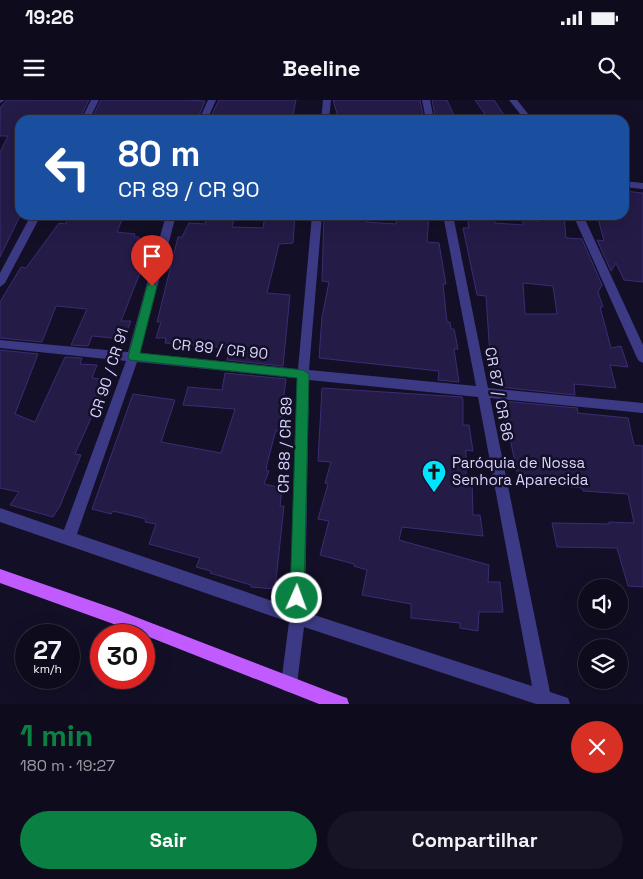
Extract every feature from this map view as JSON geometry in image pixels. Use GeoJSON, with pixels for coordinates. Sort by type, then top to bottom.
{"type":"FeatureCollection","features":[{"type":"Feature","properties":{"kind":"main road"},"geometry":{"type":"LineString","coordinates":[[0,576],[115,617],[341,704]]}},
{"type":"Feature","properties":{"kind":"street"},"geometry":{"type":"LineString","coordinates":[[88,115],[95,100]]}},
{"type":"Feature","properties":{"kind":"street"},"geometry":{"type":"LineString","coordinates":[[205,115],[212,100]]}},
{"type":"Feature","properties":{"kind":"street"},"geometry":{"type":"LineString","coordinates":[[326,115],[327,100]]}},
{"type":"Feature","properties":{"kind":"street"},"geometry":{"type":"LineString","coordinates":[[426,100],[429,115]]}},
{"type":"Feature","properties":{"kind":"street"},"geometry":{"type":"LineString","coordinates":[[513,100],[525,115]]}},
{"type":"Feature","properties":{"kind":"street"},"geometry":{"type":"LineString","coordinates":[[629,185],[643,186]]}},
{"type":"Feature","properties":{"kind":"street"},"geometry":{"type":"LineString","coordinates":[[0,283],[33,220]]}},
{"type":"Feature","properties":{"kind":"street","name":"CR 90 / CR 91"},"geometry":{"type":"LineString","coordinates":[[68,538],[133,357],[170,220]]}},
{"type":"Feature","properties":{"kind":"street","name":"CR 88 / CR 89"},"geometry":{"type":"LineString","coordinates":[[289,684],[297,617],[303,374],[317,220]]}},
{"type":"Feature","properties":{"kind":"street","name":"CR 87 / CR 86"},"geometry":{"type":"LineString","coordinates":[[449,220],[543,697]]}},
{"type":"Feature","properties":{"kind":"street"},"geometry":{"type":"LineString","coordinates":[[580,220],[643,358]]}},
{"type":"Feature","properties":{"kind":"street","name":"CR 89 / CR 90"},"geometry":{"type":"LineString","coordinates":[[0,344],[643,408]]}},
{"type":"Feature","properties":{"kind":"street"},"geometry":{"type":"LineString","coordinates":[[0,515],[297,617],[562,704]]}},
{"type":"Feature","properties":{"kind":"building"},"geometry":{"type":"Polygon","coordinates":[[[7,100],[89,100],[82,115],[15,115],[15,220],[18,220],[0,257],[0,152],[8,136],[0,136],[0,108],[7,100]]]}},
{"type":"Feature","properties":{"kind":"building"},"geometry":{"type":"Polygon","coordinates":[[[101,100],[205,101],[199,115],[94,115],[101,100]]]}},
{"type":"Feature","properties":{"kind":"building"},"geometry":{"type":"Polygon","coordinates":[[[219,100],[296,100],[293,115],[212,115],[219,100]]]}},
{"type":"Feature","properties":{"kind":"building"},"geometry":{"type":"Polygon","coordinates":[[[333,100],[420,100],[423,115],[338,115],[333,100]]]}},
{"type":"Feature","properties":{"kind":"building"},"geometry":{"type":"Polygon","coordinates":[[[432,100],[447,100],[454,115],[435,115],[432,100]]]}},
{"type":"Feature","properties":{"kind":"building"},"geometry":{"type":"Polygon","coordinates":[[[475,100],[494,100],[504,115],[486,115],[475,100]]]}},
{"type":"Feature","properties":{"kind":"building"},"geometry":{"type":"Polygon","coordinates":[[[629,192],[643,193],[643,282],[624,280],[616,263],[611,271],[597,240],[604,241],[599,220],[629,220],[629,192]]]}},
{"type":"Feature","properties":{"kind":"building"},"geometry":{"type":"Polygon","coordinates":[[[66,220],[122,220],[117,232],[135,234],[134,237],[139,237],[135,249],[149,250],[121,321],[131,321],[124,339],[92,336],[88,346],[71,345],[87,309],[56,306],[42,342],[0,338],[0,302],[21,267],[26,268],[59,223],[66,224],[66,220]]]}},
{"type":"Feature","properties":{"kind":"building"},"geometry":{"type":"Polygon","coordinates":[[[206,220],[234,220],[232,227],[263,228],[264,220],[295,220],[293,243],[279,244],[267,293],[290,295],[283,366],[227,360],[229,348],[165,343],[166,338],[156,338],[161,322],[157,322],[178,237],[182,237],[189,223],[205,224],[206,220]]]}},
{"type":"Feature","properties":{"kind":"building"},"geometry":{"type":"Polygon","coordinates":[[[324,220],[366,220],[366,222],[396,224],[396,220],[429,220],[427,242],[439,243],[446,284],[443,284],[447,322],[450,322],[451,329],[454,329],[458,349],[454,349],[459,382],[438,380],[439,371],[319,358],[322,317],[329,282],[322,281],[324,220]]]}},
{"type":"Feature","properties":{"kind":"building"},"geometry":{"type":"Polygon","coordinates":[[[468,220],[494,220],[495,223],[523,225],[523,220],[564,220],[566,238],[582,239],[602,285],[598,292],[603,307],[600,307],[611,348],[621,346],[628,367],[610,365],[616,388],[574,384],[575,395],[499,387],[490,356],[486,296],[477,295],[463,228],[469,228],[468,220]],[[523,283],[525,314],[557,314],[553,286],[523,283]]]}},
{"type":"Feature","properties":{"kind":"building"},"geometry":{"type":"Polygon","coordinates":[[[0,350],[38,354],[15,414],[35,422],[65,357],[82,358],[80,364],[97,365],[92,378],[108,380],[75,454],[81,455],[60,506],[53,517],[10,505],[19,492],[0,488],[0,350]]]}},
{"type":"Feature","properties":{"kind":"building"},"geometry":{"type":"Polygon","coordinates":[[[225,373],[286,379],[279,432],[276,430],[267,464],[266,470],[269,471],[264,484],[282,488],[280,506],[284,506],[275,589],[251,587],[251,585],[210,573],[211,571],[196,567],[200,558],[149,544],[156,524],[145,522],[146,519],[113,511],[111,514],[92,509],[133,394],[175,400],[161,442],[221,453],[235,409],[183,405],[188,387],[222,390],[225,373]]]}},
{"type":"Feature","properties":{"kind":"building"},"geometry":{"type":"Polygon","coordinates":[[[322,388],[462,397],[463,425],[469,425],[473,451],[466,450],[466,479],[472,479],[473,515],[480,515],[483,536],[402,527],[399,540],[489,565],[488,582],[500,582],[503,612],[479,612],[478,631],[460,628],[460,623],[411,618],[411,604],[362,595],[367,570],[354,566],[354,564],[320,555],[329,521],[318,519],[328,484],[325,483],[331,462],[318,461],[322,388]]]}},
{"type":"Feature","properties":{"kind":"building"},"geometry":{"type":"Polygon","coordinates":[[[502,401],[577,408],[578,413],[628,418],[634,445],[643,446],[643,587],[628,586],[628,579],[626,579],[617,548],[557,547],[552,523],[634,523],[628,494],[583,491],[582,488],[519,481],[502,401]]]}},
{"type":"Feature","properties":{"kind":"place","name":"Paróquia de Nossa Senhora Aparecida"},"geometry":{"type":"Point","coordinates":[434,493]}},
{"type":"Feature","properties":{"kind":"route"},"geometry":{"type":"LineString","coordinates":[[152,286],[133,357],[303,374],[297,598]]}}]}
